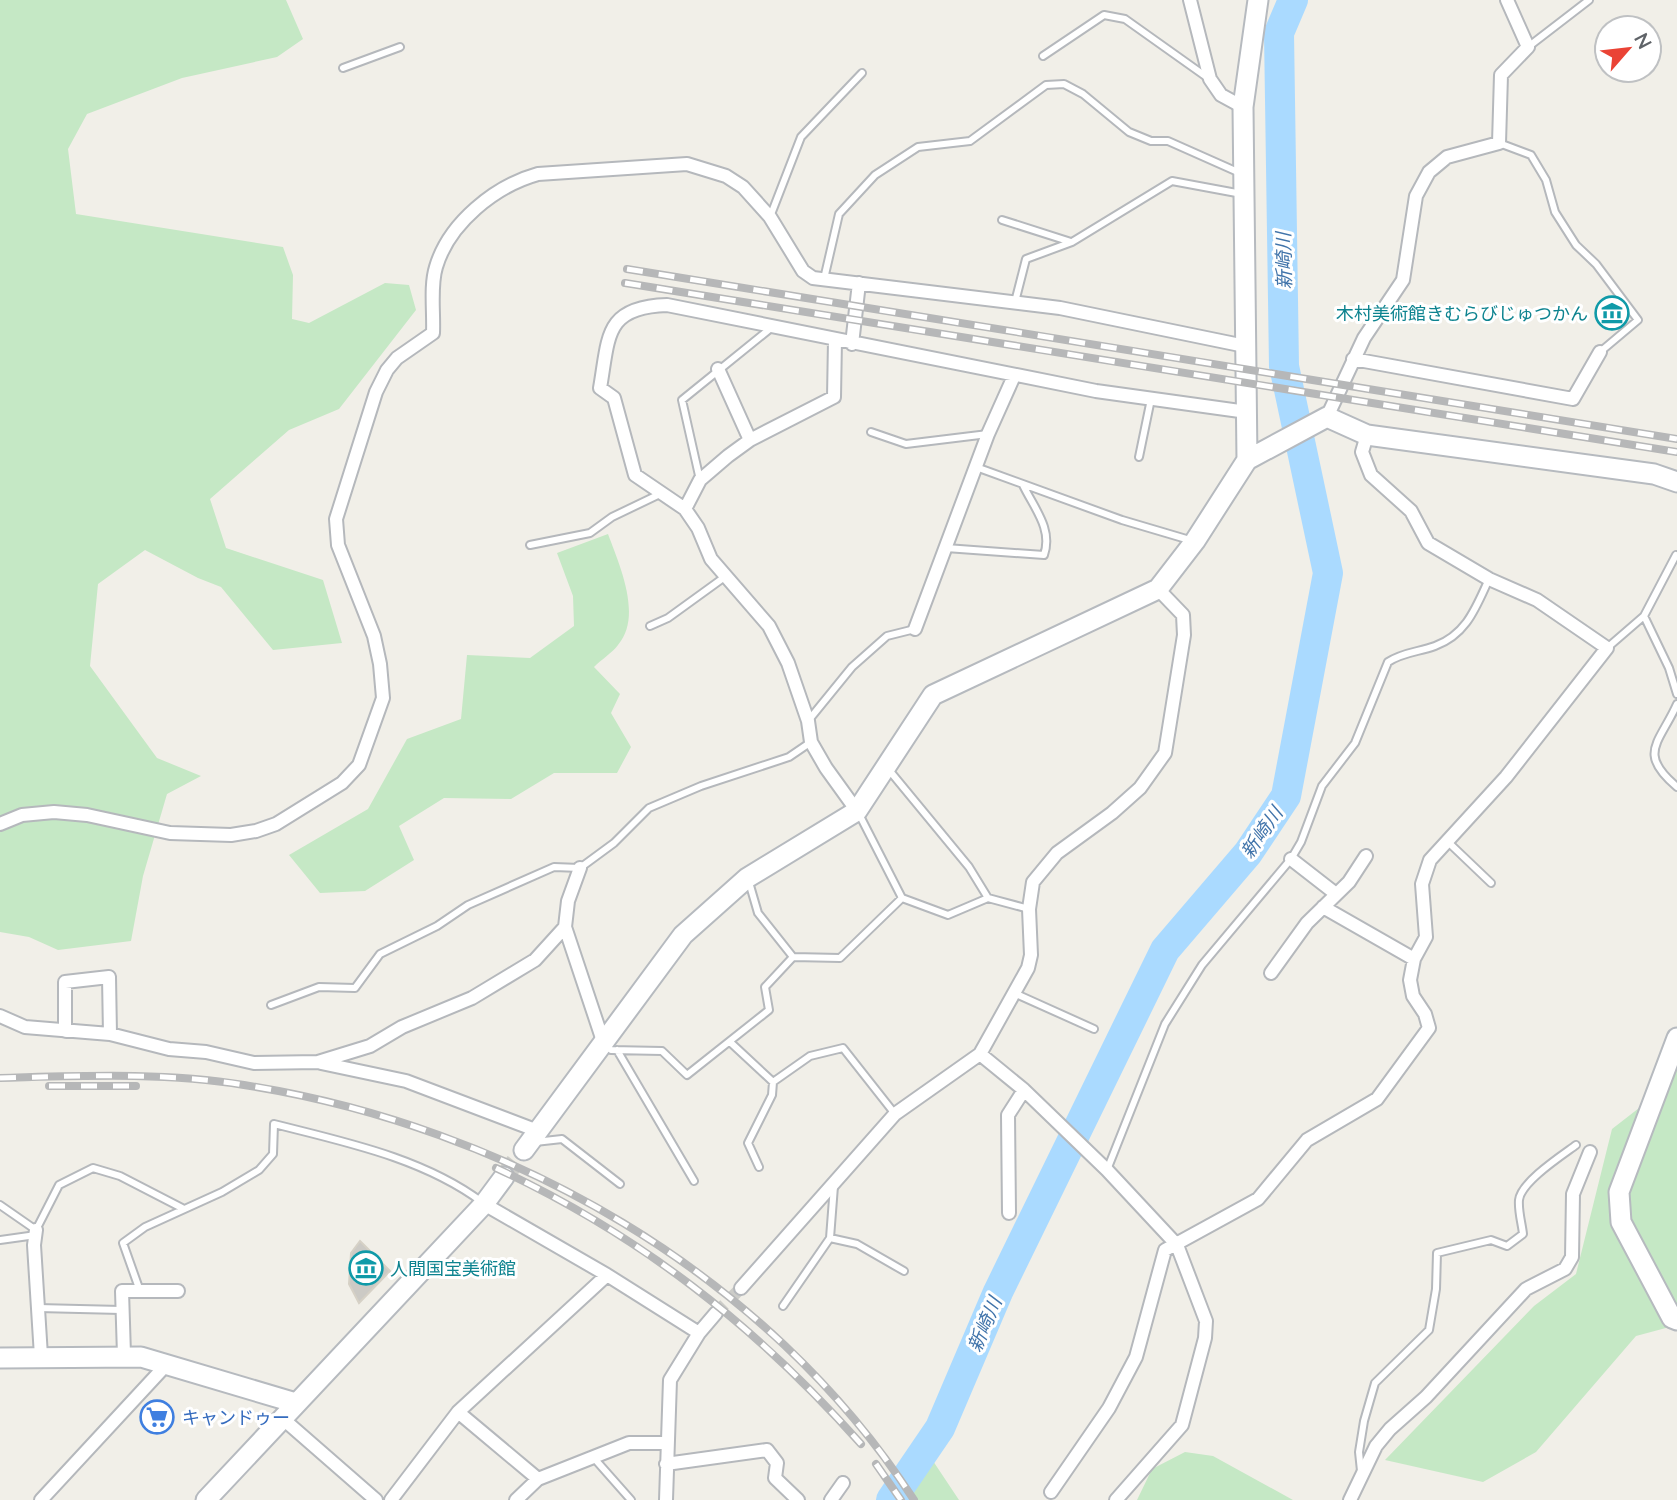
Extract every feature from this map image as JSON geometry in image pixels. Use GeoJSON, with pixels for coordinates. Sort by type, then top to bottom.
{"type":"FeatureCollection","features":[{"type":"Feature","properties":{"kind":"street"},"geometry":{"type":"LineString","coordinates":[[1190,0],[1210,79],[1222,95],[1243,107]]}},
{"type":"Feature","properties":{"kind":"street"},"geometry":{"type":"LineString","coordinates":[[1247,460],[1243,107],[1258,0]]}},
{"type":"Feature","properties":{"kind":"street"},"geometry":{"type":"LineString","coordinates":[[0,1016],[25,1027],[110,1034],[169,1049],[206,1052],[254,1063],[318,1062],[406,1081],[530,1141],[611,1047],[683,935],[747,878],[857,811],[933,695],[1158,589],[1195,541],[1247,460],[1321,420],[1353,359],[1403,280],[1416,196],[1429,172],[1447,157],[1499,143],[1501,75],[1528,47],[1507,0]]}},
{"type":"Feature","properties":{"kind":"street"},"geometry":{"type":"LineString","coordinates":[[0,824],[22,815],[54,812],[87,815],[170,832],[231,835],[257,831],[276,824],[342,783],[359,765],[383,698],[380,664],[373,636],[338,545],[336,519],[376,392],[387,370],[397,358],[433,333],[434,270],[443,246],[468,215],[518,180],[538,174],[687,164],[726,176],[743,187],[771,217],[803,271],[813,278],[1060,308],[1245,346]]}},
{"type":"Feature","properties":{"kind":"street"},"geometry":{"type":"LineString","coordinates":[[852,344],[859,283]]}},
{"type":"Feature","properties":{"kind":"street"},"geometry":{"type":"LineString","coordinates":[[857,811],[826,768],[811,741],[808,721],[788,663],[769,626],[711,559],[698,528],[685,509],[635,475],[614,398],[600,388],[611,327],[628,312],[648,305],[667,304],[1014,376],[1151,400],[1247,412]]}},
{"type":"Feature","properties":{"kind":"street"},"geometry":{"type":"LineString","coordinates":[[685,509],[700,480],[750,440],[834,397],[835,340]]}},
{"type":"Feature","properties":{"kind":"street"},"geometry":{"type":"LineString","coordinates":[[1353,359],[1573,400],[1600,352]]}},
{"type":"Feature","properties":{"kind":"street"},"geometry":{"type":"LineString","coordinates":[[718,369],[750,440]]}},
{"type":"Feature","properties":{"kind":"street"},"geometry":{"type":"LineString","coordinates":[[915,629],[988,434],[1014,376]]}},
{"type":"Feature","properties":{"kind":"street"},"geometry":{"type":"LineString","coordinates":[[1321,420],[1367,435],[1654,474],[1677,482]]}},
{"type":"Feature","properties":{"kind":"street"},"geometry":{"type":"LineString","coordinates":[[1051,1492],[1108,1408],[1136,1357],[1165,1250],[1258,1199],[1307,1140],[1377,1099],[1429,1028],[1425,1014],[1413,996],[1410,980],[1414,959],[1426,937],[1422,884],[1424,872],[1430,860],[1506,777],[1607,648],[1536,600],[1489,579],[1429,543],[1411,511],[1371,475],[1362,452],[1367,435]]}},
{"type":"Feature","properties":{"kind":"street"},"geometry":{"type":"LineString","coordinates":[[741,1288],[895,1114],[980,1054],[1014,993],[1031,955],[1028,909],[1033,881],[1057,853],[1112,813],[1140,788],[1165,753],[1184,635],[1183,615],[1158,589]]}},
{"type":"Feature","properties":{"kind":"street"},"geometry":{"type":"LineString","coordinates":[[1271,974],[1307,923],[1336,894],[1366,856]]}},
{"type":"Feature","properties":{"kind":"street"},"geometry":{"type":"LineString","coordinates":[[1291,859],[1336,894]]}},
{"type":"Feature","properties":{"kind":"street"},"geometry":{"type":"LineString","coordinates":[[580,868],[568,901],[565,928],[611,1047]]}},
{"type":"Feature","properties":{"kind":"street"},"geometry":{"type":"LineString","coordinates":[[1323,907],[1414,959]]}},
{"type":"Feature","properties":{"kind":"street"},"geometry":{"type":"LineString","coordinates":[[318,1062],[370,1046],[402,1027],[472,998],[508,979],[536,960],[565,928]]}},
{"type":"Feature","properties":{"kind":"street"},"geometry":{"type":"LineString","coordinates":[[65,1031],[65,982],[109,976],[110,1034]]}},
{"type":"Feature","properties":{"kind":"street"},"geometry":{"type":"LineString","coordinates":[[1677,1038],[1619,1192],[1621,1222],[1672,1318],[1677,1320]]}},
{"type":"Feature","properties":{"kind":"street"},"geometry":{"type":"LineString","coordinates":[[980,1054],[1024,1090],[1107,1170],[1177,1245],[1206,1321],[1205,1338],[1182,1425],[1116,1500]]}},
{"type":"Feature","properties":{"kind":"street"},"geometry":{"type":"LineString","coordinates":[[1009,1213],[1008,1115],[1024,1090]]}},
{"type":"Feature","properties":{"kind":"street"},"geometry":{"type":"LineString","coordinates":[[1350,1500],[1362,1474],[1390,1429],[1426,1397],[1516,1298],[1526,1289],[1565,1269],[1572,1257],[1573,1194],[1590,1152]]}},
{"type":"Feature","properties":{"kind":"street"},"geometry":{"type":"LineString","coordinates":[[206,1500],[484,1204],[504,1177]]}},
{"type":"Feature","properties":{"kind":"street"},"geometry":{"type":"LineString","coordinates":[[484,1204],[607,1275],[699,1333]]}},
{"type":"Feature","properties":{"kind":"street"},"geometry":{"type":"LineString","coordinates":[[36,1233],[41,1356]]}},
{"type":"Feature","properties":{"kind":"street"},"geometry":{"type":"LineString","coordinates":[[391,1500],[458,1412],[607,1275]]}},
{"type":"Feature","properties":{"kind":"street"},"geometry":{"type":"LineString","coordinates":[[124,1355],[122,1292],[178,1292]]}},
{"type":"Feature","properties":{"kind":"street"},"geometry":{"type":"LineString","coordinates":[[666,1500],[670,1380],[699,1333],[716,1313]]}},
{"type":"Feature","properties":{"kind":"street"},"geometry":{"type":"LineString","coordinates":[[0,1358],[124,1355],[167,1364],[296,1403]]}},
{"type":"Feature","properties":{"kind":"street"},"geometry":{"type":"LineString","coordinates":[[41,1500],[167,1364]]}},
{"type":"Feature","properties":{"kind":"street"},"geometry":{"type":"LineString","coordinates":[[458,1412],[538,1479]]}},
{"type":"Feature","properties":{"kind":"street"},"geometry":{"type":"LineString","coordinates":[[282,1418],[376,1500]]}},
{"type":"Feature","properties":{"kind":"street"},"geometry":{"type":"LineString","coordinates":[[516,1500],[538,1479],[629,1443],[666,1443]]}},
{"type":"Feature","properties":{"kind":"street"},"geometry":{"type":"LineString","coordinates":[[666,1464],[767,1450],[777,1463],[775,1478],[798,1500]]}},
{"type":"Feature","properties":{"kind":"street"},"geometry":{"type":"LineString","coordinates":[[831,1500],[843,1483]]}},
{"type":"Feature","properties":{"kind":"lane"},"geometry":{"type":"LineString","coordinates":[[1528,47],[1589,0]]}},
{"type":"Feature","properties":{"kind":"lane"},"geometry":{"type":"LineString","coordinates":[[1043,56],[1104,15],[1125,19],[1210,79]]}},
{"type":"Feature","properties":{"kind":"lane"},"geometry":{"type":"LineString","coordinates":[[343,68],[401,47]]}},
{"type":"Feature","properties":{"kind":"lane"},"geometry":{"type":"LineString","coordinates":[[771,217],[801,137],[862,73]]}},
{"type":"Feature","properties":{"kind":"lane"},"geometry":{"type":"LineString","coordinates":[[824,279],[839,214],[875,175],[918,147],[970,141],[1046,85],[1064,84],[1083,94],[1129,132],[1151,141],[1168,141],[1242,174]]}},
{"type":"Feature","properties":{"kind":"lane"},"geometry":{"type":"LineString","coordinates":[[1499,143],[1531,155],[1546,180],[1555,212],[1576,245],[1596,264],[1637,320],[1600,352]]}},
{"type":"Feature","properties":{"kind":"lane"},"geometry":{"type":"LineString","coordinates":[[1015,302],[1026,259],[1072,242],[1172,181],[1243,194]]}},
{"type":"Feature","properties":{"kind":"lane"},"geometry":{"type":"LineString","coordinates":[[1002,220],[1072,242]]}},
{"type":"Feature","properties":{"kind":"lane"},"geometry":{"type":"LineString","coordinates":[[700,480],[682,400],[772,327]]}},
{"type":"Feature","properties":{"kind":"lane"},"geometry":{"type":"LineString","coordinates":[[1139,457],[1151,400]]}},
{"type":"Feature","properties":{"kind":"lane"},"geometry":{"type":"LineString","coordinates":[[871,432],[906,444],[988,434]]}},
{"type":"Feature","properties":{"kind":"lane"},"geometry":{"type":"LineString","coordinates":[[976,467],[1195,541]]}},
{"type":"Feature","properties":{"kind":"lane"},"geometry":{"type":"LineString","coordinates":[[946,548],[1044,555],[1048,544],[1047,529],[1023,485]]}},
{"type":"Feature","properties":{"kind":"lane"},"geometry":{"type":"LineString","coordinates":[[530,545],[590,533],[612,517],[663,492]]}},
{"type":"Feature","properties":{"kind":"lane"},"geometry":{"type":"LineString","coordinates":[[1607,648],[1644,616],[1676,555]]}},
{"type":"Feature","properties":{"kind":"lane"},"geometry":{"type":"LineString","coordinates":[[650,626],[668,618],[726,576]]}},
{"type":"Feature","properties":{"kind":"lane"},"geometry":{"type":"LineString","coordinates":[[1107,1170],[1165,1024],[1202,965],[1291,859],[1301,842],[1322,786],[1355,743],[1388,662],[1399,655],[1436,646],[1457,633],[1470,620],[1489,579]]}},
{"type":"Feature","properties":{"kind":"lane"},"geometry":{"type":"LineString","coordinates":[[1644,616],[1669,668],[1677,694]]}},
{"type":"Feature","properties":{"kind":"lane"},"geometry":{"type":"LineString","coordinates":[[808,721],[852,667],[887,636],[915,629]]}},
{"type":"Feature","properties":{"kind":"lane"},"geometry":{"type":"LineString","coordinates":[[1677,704],[1655,749],[1653,762],[1658,771],[1677,787]]}},
{"type":"Feature","properties":{"kind":"lane"},"geometry":{"type":"LineString","coordinates":[[271,1005],[318,987],[355,988],[380,954],[437,926],[468,905],[554,867],[580,868],[614,843],[649,808],[701,786],[789,757],[811,741]]}},
{"type":"Feature","properties":{"kind":"lane"},"geometry":{"type":"LineString","coordinates":[[886,766],[969,867],[988,898]]}},
{"type":"Feature","properties":{"kind":"lane"},"geometry":{"type":"LineString","coordinates":[[857,811],[902,898],[948,915],[988,898],[1028,909]]}},
{"type":"Feature","properties":{"kind":"lane"},"geometry":{"type":"LineString","coordinates":[[1447,841],[1491,883]]}},
{"type":"Feature","properties":{"kind":"lane"},"geometry":{"type":"LineString","coordinates":[[747,878],[758,913],[793,957]]}},
{"type":"Feature","properties":{"kind":"lane"},"geometry":{"type":"LineString","coordinates":[[611,1047],[662,1051],[687,1075],[769,1010],[765,987],[793,957],[840,958],[902,898]]}},
{"type":"Feature","properties":{"kind":"lane"},"geometry":{"type":"LineString","coordinates":[[1014,993],[1094,1029]]}},
{"type":"Feature","properties":{"kind":"lane"},"geometry":{"type":"LineString","coordinates":[[730,1042],[773,1083]]}},
{"type":"Feature","properties":{"kind":"lane"},"geometry":{"type":"LineString","coordinates":[[611,1047],[694,1181]]}},
{"type":"Feature","properties":{"kind":"lane"},"geometry":{"type":"LineString","coordinates":[[759,1167],[748,1143],[772,1095],[773,1083],[810,1056],[843,1048],[895,1114]]}},
{"type":"Feature","properties":{"kind":"lane"},"geometry":{"type":"LineString","coordinates":[[139,1292],[123,1242],[145,1227],[222,1192],[259,1170],[273,1154],[274,1124],[376,1150],[464,1189],[484,1204]]}},
{"type":"Feature","properties":{"kind":"lane"},"geometry":{"type":"LineString","coordinates":[[530,1141],[562,1139],[620,1184]]}},
{"type":"Feature","properties":{"kind":"lane"},"geometry":{"type":"LineString","coordinates":[[1362,1474],[1359,1452],[1370,1395],[1375,1384],[1429,1330],[1436,1289],[1437,1252],[1490,1241],[1507,1245],[1515,1241],[1523,1234],[1519,1199],[1523,1191],[1550,1164],[1576,1145]]}},
{"type":"Feature","properties":{"kind":"lane"},"geometry":{"type":"LineString","coordinates":[[36,1233],[38,1222],[53,1202],[59,1185],[93,1168],[120,1176],[182,1208]]}},
{"type":"Feature","properties":{"kind":"lane"},"geometry":{"type":"LineString","coordinates":[[783,1306],[830,1238],[835,1184]]}},
{"type":"Feature","properties":{"kind":"lane"},"geometry":{"type":"LineString","coordinates":[[0,1205],[36,1233]]}},
{"type":"Feature","properties":{"kind":"lane"},"geometry":{"type":"LineString","coordinates":[[0,1240],[36,1233]]}},
{"type":"Feature","properties":{"kind":"lane"},"geometry":{"type":"LineString","coordinates":[[830,1238],[858,1244],[904,1271]]}},
{"type":"Feature","properties":{"kind":"lane"},"geometry":{"type":"LineString","coordinates":[[38,1308],[121,1310]]}},
{"type":"Feature","properties":{"kind":"lane"},"geometry":{"type":"LineString","coordinates":[[593,1457],[631,1500]]}},
{"type":"Feature","properties":{"kind":"green space"},"geometry":{"type":"Polygon","coordinates":[[[0,0],[286,0],[303,39],[277,57],[182,78],[87,114],[68,149],[76,214],[283,247],[293,275],[292,319],[309,323],[385,283],[409,285],[416,310],[339,409],[289,430],[210,499],[226,548],[323,580],[342,643],[273,650],[221,587],[145,550],[98,584],[90,666],[157,758],[201,776],[167,794],[143,876],[131,941],[58,950],[29,937],[0,932],[0,0]]]}},
{"type":"Feature","properties":{"kind":"green space"},"geometry":{"type":"Polygon","coordinates":[[[608,534],[623,575],[629,620],[618,645],[594,667],[620,694],[611,713],[631,747],[617,773],[554,773],[511,799],[444,798],[399,826],[414,860],[365,891],[320,893],[289,855],[368,809],[407,739],[461,719],[467,655],[530,658],[574,626],[573,596],[557,553],[608,534]]]}},
{"type":"Feature","properties":{"kind":"green space"},"geometry":{"type":"Polygon","coordinates":[[[1677,1068],[1677,1325],[1636,1336],[1536,1452],[1483,1482],[1385,1460],[1534,1306],[1576,1274],[1612,1129],[1670,1084],[1677,1068]]]}},
{"type":"Feature","properties":{"kind":"green space"},"geometry":{"type":"Polygon","coordinates":[[[1185,1452],[1213,1456],[1293,1500],[1137,1500],[1152,1469],[1185,1452]]]}},
{"type":"Feature","properties":{"kind":"green space"},"geometry":{"type":"Polygon","coordinates":[[[933,1461],[959,1500],[906,1500],[933,1461]]]}},
{"type":"Feature","properties":{"kind":"building"},"geometry":{"type":"Polygon","coordinates":[[[360,1241],[390,1271],[359,1303],[349,1284],[351,1253],[360,1241]]]}},
{"type":"Feature","properties":{"kind":"waterway","name":"新崎川"},"geometry":{"type":"LineString","coordinates":[[891,1500],[940,1428],[998,1292],[1165,950],[1248,853],[1286,796],[1328,573],[1284,366],[1279,33],[1293,0]]}},
{"type":"Feature","properties":{"kind":"tunnel"},"geometry":{"type":"LineString","coordinates":[[504,1177],[524,1150]]}},
{"type":"Feature","properties":{"kind":"tunnel"},"geometry":{"type":"LineString","coordinates":[[716,1313],[741,1288]]}},
{"type":"Feature","properties":{"kind":"railway"},"geometry":{"type":"LineString","coordinates":[[627,269],[1677,439]]}},
{"type":"Feature","properties":{"kind":"railway"},"geometry":{"type":"LineString","coordinates":[[625,283],[1677,452]]}},
{"type":"Feature","properties":{"kind":"railway"},"geometry":{"type":"LineString","coordinates":[[0,1078],[153,1077],[244,1085],[343,1105],[439,1135],[533,1174],[623,1223],[707,1280],[784,1345],[854,1419],[914,1500]]}},
{"type":"Feature","properties":{"kind":"railway"},"geometry":{"type":"LineString","coordinates":[[49,1086],[136,1086]]}},
{"type":"Feature","properties":{"kind":"railway"},"geometry":{"type":"LineString","coordinates":[[496,1168],[599,1223],[693,1286],[780,1360],[861,1444]]}},
{"type":"Feature","properties":{"kind":"railway"},"geometry":{"type":"LineString","coordinates":[[876,1464],[901,1500]]}},
{"type":"Feature","properties":{"kind":"place","name":"木村美術館きむらびじゅつかん"},"geometry":{"type":"Point","coordinates":[1612,313]}},
{"type":"Feature","properties":{"kind":"place","name":"人間国宝美術館"},"geometry":{"type":"Point","coordinates":[366,1268]}},
{"type":"Feature","properties":{"kind":"place","name":"キャンドゥー"},"geometry":{"type":"Point","coordinates":[157,1417]}}]}
